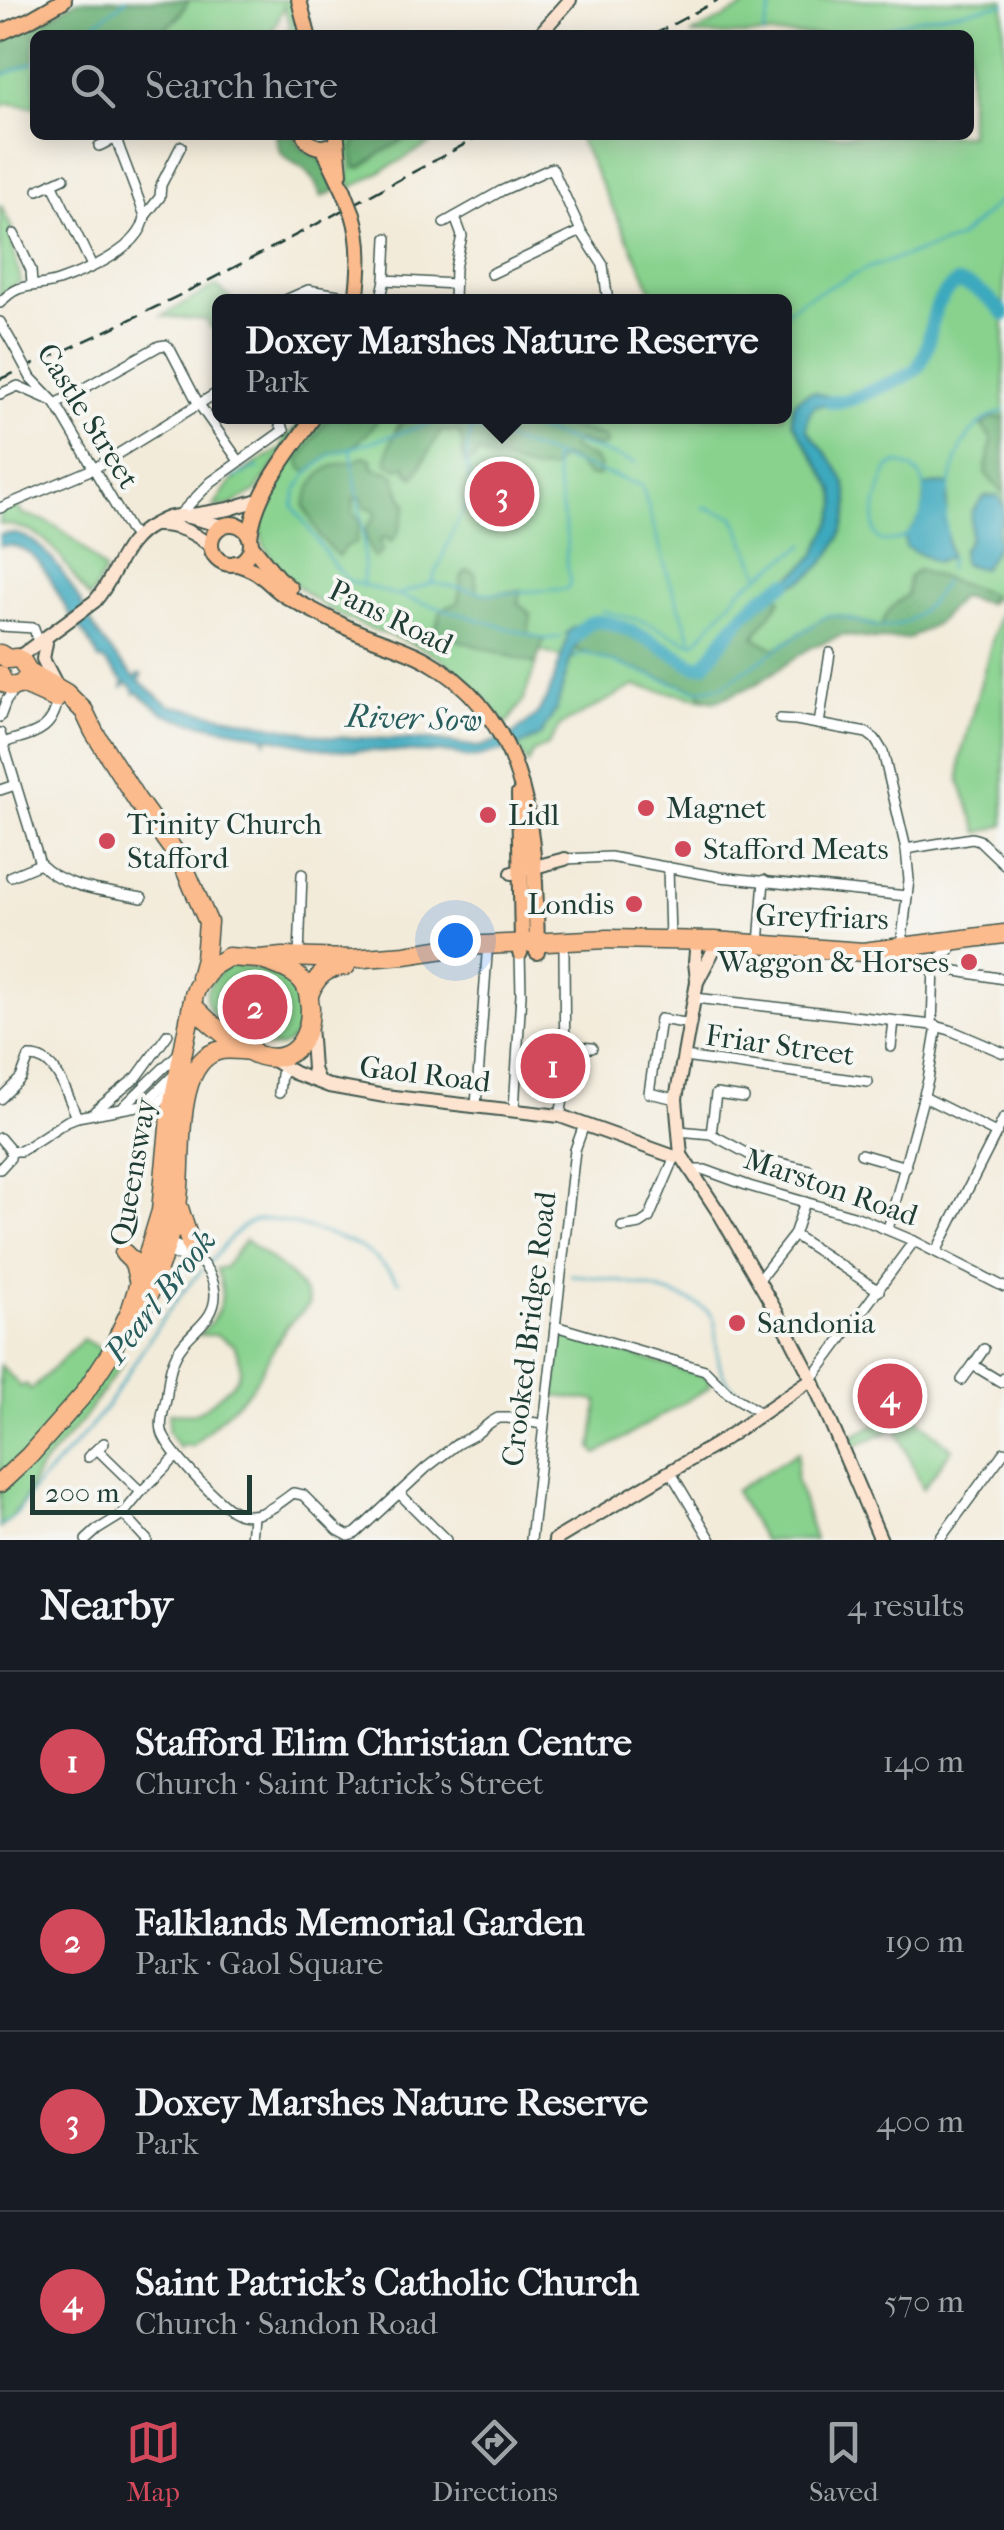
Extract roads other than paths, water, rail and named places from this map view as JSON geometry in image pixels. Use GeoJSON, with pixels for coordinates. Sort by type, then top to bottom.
{"type":"FeatureCollection","features":[{"type":"Feature","properties":{"kind":"highway"},"geometry":{"type":"LineString","coordinates":[[11,671],[84,711],[137,800],[182,862],[220,946],[237,956]]}},
{"type":"Feature","properties":{"kind":"highway","name":"Queensway"},"geometry":{"type":"LineString","coordinates":[[0,1496],[30,1470],[90,1403],[154,1282],[155,1242],[177,1076],[170,1048],[195,996],[205,959],[208,922]]}},
{"type":"Feature","properties":{"kind":"highway","name":"Greyfriars"},"geometry":{"type":"LineString","coordinates":[[707,948],[758,944],[863,952],[1004,934]]}},
{"type":"Feature","properties":{"kind":"highway"},"geometry":{"type":"LineString","coordinates":[[307,1031],[298,1048],[284,1056],[260,1054],[224,1034],[195,996],[218,961],[237,956],[351,959],[670,939],[707,948]]}},
{"type":"Feature","properties":{"kind":"highway","name":"Greyfriars"},"geometry":{"type":"LineString","coordinates":[[707,948],[871,958],[945,956],[987,942],[1004,944]]}},
{"type":"Feature","properties":{"kind":"highway"},"geometry":{"type":"LineString","coordinates":[[309,996],[319,976],[336,966],[487,955],[529,947],[564,951],[707,948]]}},
{"type":"Feature","properties":{"kind":"highway"},"geometry":{"type":"LineString","coordinates":[[904,947],[945,956]]}},
{"type":"Feature","properties":{"kind":"highway"},"geometry":{"type":"LineString","coordinates":[[260,959],[294,974],[305,984],[309,996],[307,1031],[300,1054],[288,1070]]}},
{"type":"Feature","properties":{"kind":"highway","name":"Queensway"},"geometry":{"type":"LineString","coordinates":[[0,1482],[29,1456],[115,1356],[155,1242],[178,1203],[182,1113],[190,1081],[200,1064],[220,1050],[260,1054]]}},
{"type":"Feature","properties":{"kind":"highway"},"geometry":{"type":"LineString","coordinates":[[178,1203],[197,1258]]}},
{"type":"Feature","properties":{"kind":"highway"},"geometry":{"type":"LineString","coordinates":[[124,1253],[134,1263],[139,1285]]}},
{"type":"Feature","properties":{"kind":"main road"},"geometry":{"type":"LineString","coordinates":[[0,33],[64,0]]}},
{"type":"Feature","properties":{"kind":"main road"},"geometry":{"type":"LineString","coordinates":[[298,0],[307,30]]}},
{"type":"Feature","properties":{"kind":"main road"},"geometry":{"type":"LineString","coordinates":[[308,140],[323,148],[335,140]]}},
{"type":"Feature","properties":{"kind":"main road"},"geometry":{"type":"LineString","coordinates":[[338,140],[342,188]]}},
{"type":"Feature","properties":{"kind":"main road"},"geometry":{"type":"LineString","coordinates":[[323,148],[352,214],[359,245],[356,294]]}},
{"type":"Feature","properties":{"kind":"main road"},"geometry":{"type":"LineString","coordinates":[[260,496],[246,556],[235,563],[220,560],[212,547],[214,534],[241,516],[260,496],[309,424]]}},
{"type":"Feature","properties":{"kind":"main road"},"geometry":{"type":"LineString","coordinates":[[225,525],[239,526],[250,542]]}},
{"type":"Feature","properties":{"kind":"main road","name":"Pans Road"},"geometry":{"type":"LineString","coordinates":[[250,542],[299,601]]}},
{"type":"Feature","properties":{"kind":"main road","name":"Pans Road"},"geometry":{"type":"LineString","coordinates":[[235,563],[352,630],[427,661],[455,679],[477,700],[501,733],[516,766],[529,812],[521,871],[529,947]]}},
{"type":"Feature","properties":{"kind":"street"},"geometry":{"type":"LineString","coordinates":[[543,30],[570,0]]}},
{"type":"Feature","properties":{"kind":"street"},"geometry":{"type":"LineString","coordinates":[[99,146],[113,140]]}},
{"type":"Feature","properties":{"kind":"street"},"geometry":{"type":"LineString","coordinates":[[0,303],[18,287],[54,282],[114,256],[140,232],[145,216],[121,140]]}},
{"type":"Feature","properties":{"kind":"street"},"geometry":{"type":"LineString","coordinates":[[145,216],[160,197],[161,185],[181,146]]}},
{"type":"Feature","properties":{"kind":"street"},"geometry":{"type":"LineString","coordinates":[[163,151],[175,156]]}},
{"type":"Feature","properties":{"kind":"street"},"geometry":{"type":"LineString","coordinates":[[444,223],[551,164],[581,231],[603,265],[607,294]]}},
{"type":"Feature","properties":{"kind":"street"},"geometry":{"type":"LineString","coordinates":[[38,190],[64,178]]}},
{"type":"Feature","properties":{"kind":"street"},"geometry":{"type":"LineString","coordinates":[[52,183],[92,266]]}},
{"type":"Feature","properties":{"kind":"street"},"geometry":{"type":"LineString","coordinates":[[454,294],[462,236],[455,217]]}},
{"type":"Feature","properties":{"kind":"street"},"geometry":{"type":"LineString","coordinates":[[491,274],[505,274],[581,231]]}},
{"type":"Feature","properties":{"kind":"street"},"geometry":{"type":"LineString","coordinates":[[14,234],[31,270],[32,284]]}},
{"type":"Feature","properties":{"kind":"street"},"geometry":{"type":"LineString","coordinates":[[382,294],[390,244]]}},
{"type":"Feature","properties":{"kind":"street"},"geometry":{"type":"LineString","coordinates":[[386,280],[454,284]]}},
{"type":"Feature","properties":{"kind":"street"},"geometry":{"type":"LineString","coordinates":[[299,294],[308,290],[327,294]]}},
{"type":"Feature","properties":{"kind":"street","name":"Castle Street"},"geometry":{"type":"LineString","coordinates":[[0,322],[31,378],[56,404],[135,536]]}},
{"type":"Feature","properties":{"kind":"street"},"geometry":{"type":"LineString","coordinates":[[0,394],[18,386],[56,404],[166,345],[212,424]]}},
{"type":"Feature","properties":{"kind":"street"},"geometry":{"type":"LineString","coordinates":[[0,508],[95,468],[212,395]]}},
{"type":"Feature","properties":{"kind":"street"},"geometry":{"type":"LineString","coordinates":[[212,424],[238,462]]}},
{"type":"Feature","properties":{"kind":"street"},"geometry":{"type":"LineString","coordinates":[[184,513],[212,482],[284,430],[280,424]]}},
{"type":"Feature","properties":{"kind":"street"},"geometry":{"type":"LineString","coordinates":[[0,717],[11,671],[23,654],[95,601],[135,536],[165,518],[229,510],[260,496]]}},
{"type":"Feature","properties":{"kind":"street"},"geometry":{"type":"LineString","coordinates":[[184,513],[225,525]]}},
{"type":"Feature","properties":{"kind":"street"},"geometry":{"type":"LineString","coordinates":[[154,524],[182,527],[212,547]]}},
{"type":"Feature","properties":{"kind":"street"},"geometry":{"type":"LineString","coordinates":[[0,626],[38,628],[43,659],[58,694],[54,716],[44,729],[1,735],[40,864],[68,882],[142,898]]}},
{"type":"Feature","properties":{"kind":"street"},"geometry":{"type":"LineString","coordinates":[[819,724],[830,653]]}},
{"type":"Feature","properties":{"kind":"street"},"geometry":{"type":"LineString","coordinates":[[780,719],[866,732],[883,752],[906,849],[904,947]]}},
{"type":"Feature","properties":{"kind":"street"},"geometry":{"type":"LineString","coordinates":[[0,790],[15,786]]}},
{"type":"Feature","properties":{"kind":"street"},"geometry":{"type":"LineString","coordinates":[[906,849],[972,838],[980,840],[1004,864]]}},
{"type":"Feature","properties":{"kind":"street"},"geometry":{"type":"LineString","coordinates":[[521,871],[550,861],[610,857],[720,876],[908,896]]}},
{"type":"Feature","properties":{"kind":"street"},"geometry":{"type":"LineString","coordinates":[[11,876],[40,864]]}},
{"type":"Feature","properties":{"kind":"street"},"geometry":{"type":"LineString","coordinates":[[668,868],[670,939]]}},
{"type":"Feature","properties":{"kind":"street"},"geometry":{"type":"LineString","coordinates":[[298,958],[302,874]]}},
{"type":"Feature","properties":{"kind":"street"},"geometry":{"type":"LineString","coordinates":[[758,944],[764,880]]}},
{"type":"Feature","properties":{"kind":"street"},"geometry":{"type":"LineString","coordinates":[[514,1110],[521,994],[529,947]]}},
{"type":"Feature","properties":{"kind":"street"},"geometry":{"type":"LineString","coordinates":[[622,1226],[640,1224],[649,1218],[678,1156],[676,1099],[707,948]]}},
{"type":"Feature","properties":{"kind":"street"},"geometry":{"type":"LineString","coordinates":[[560,1116],[565,1088],[564,951]]}},
{"type":"Feature","properties":{"kind":"street"},"geometry":{"type":"LineString","coordinates":[[476,1106],[487,955]]}},
{"type":"Feature","properties":{"kind":"street"},"geometry":{"type":"LineString","coordinates":[[945,956],[945,969],[1004,979]]}},
{"type":"Feature","properties":{"kind":"street"},"geometry":{"type":"LineString","coordinates":[[888,1229],[924,1097],[935,1026],[934,966],[945,956]]}},
{"type":"Feature","properties":{"kind":"street"},"geometry":{"type":"LineString","coordinates":[[695,998],[935,1026],[1004,1053]]}},
{"type":"Feature","properties":{"kind":"street"},"geometry":{"type":"LineString","coordinates":[[676,1099],[649,1093],[660,1019],[691,1024]]}},
{"type":"Feature","properties":{"kind":"street"},"geometry":{"type":"LineString","coordinates":[[891,1047],[894,1021]]}},
{"type":"Feature","properties":{"kind":"street","name":"Gaol Road"},"geometry":{"type":"LineString","coordinates":[[307,1031],[312,1070],[318,1082]]}},
{"type":"Feature","properties":{"kind":"street"},"geometry":{"type":"LineString","coordinates":[[131,1106],[170,1048],[168,1034]]}},
{"type":"Feature","properties":{"kind":"street"},"geometry":{"type":"LineString","coordinates":[[564,1046],[592,1048]]}},
{"type":"Feature","properties":{"kind":"street"},"geometry":{"type":"LineString","coordinates":[[93,1113],[170,1048]]}},
{"type":"Feature","properties":{"kind":"street","name":"Gaol Road"},"geometry":{"type":"LineString","coordinates":[[260,1054],[288,1070],[338,1088],[560,1116],[678,1156]]}},
{"type":"Feature","properties":{"kind":"street"},"geometry":{"type":"LineString","coordinates":[[0,1099],[21,1078],[29,1057],[36,1056],[53,1066],[77,1117]]}},
{"type":"Feature","properties":{"kind":"street","name":"Friar Street"},"geometry":{"type":"LineString","coordinates":[[684,1056],[868,1082]]}},
{"type":"Feature","properties":{"kind":"street"},"geometry":{"type":"LineString","coordinates":[[279,1093],[282,1074],[288,1070]]}},
{"type":"Feature","properties":{"kind":"street"},"geometry":{"type":"LineString","coordinates":[[11,1151],[22,1151],[77,1117],[163,1100],[177,1076]]}},
{"type":"Feature","properties":{"kind":"street"},"geometry":{"type":"LineString","coordinates":[[128,1086],[123,1098],[131,1106]]}},
{"type":"Feature","properties":{"kind":"street"},"geometry":{"type":"LineString","coordinates":[[711,1134],[716,1094],[744,1098]]}},
{"type":"Feature","properties":{"kind":"street"},"geometry":{"type":"LineString","coordinates":[[924,1097],[996,1133]]}},
{"type":"Feature","properties":{"kind":"street"},"geometry":{"type":"LineString","coordinates":[[936,1252],[1004,1118]]}},
{"type":"Feature","properties":{"kind":"street","name":"Crooked Bridge Road"},"geometry":{"type":"LineString","coordinates":[[531,1540],[575,1150],[584,1125]]}},
{"type":"Feature","properties":{"kind":"street"},"geometry":{"type":"LineString","coordinates":[[679,1132],[711,1134],[752,1156],[810,1170]]}},
{"type":"Feature","properties":{"kind":"street"},"geometry":{"type":"LineString","coordinates":[[0,1138],[11,1151],[0,1169]]}},
{"type":"Feature","properties":{"kind":"street"},"geometry":{"type":"LineString","coordinates":[[861,1154],[906,1167]]}},
{"type":"Feature","properties":{"kind":"street"},"geometry":{"type":"LineString","coordinates":[[678,1156],[692,1170],[789,1334],[881,1540]]}},
{"type":"Feature","properties":{"kind":"street","name":"Marston Road"},"geometry":{"type":"LineString","coordinates":[[692,1170],[704,1170],[857,1217],[1004,1287]]}},
{"type":"Feature","properties":{"kind":"street"},"geometry":{"type":"LineString","coordinates":[[757,1282],[794,1235],[805,1202]]}},
{"type":"Feature","properties":{"kind":"street"},"geometry":{"type":"LineString","coordinates":[[794,1235],[880,1290]]}},
{"type":"Feature","properties":{"kind":"street"},"geometry":{"type":"LineString","coordinates":[[555,1540],[762,1414],[812,1379],[914,1241]]}},
{"type":"Feature","properties":{"kind":"street"},"geometry":{"type":"LineString","coordinates":[[155,1242],[185,1249],[197,1258],[210,1276],[215,1292],[208,1319],[179,1350],[169,1373],[161,1428],[164,1440],[177,1456],[229,1508],[253,1516],[268,1512],[293,1493],[303,1494],[349,1536],[426,1468],[498,1418],[542,1424]]}},
{"type":"Feature","properties":{"kind":"street"},"geometry":{"type":"LineString","coordinates":[[555,1326],[705,1370],[728,1393],[762,1414]]}},
{"type":"Feature","properties":{"kind":"street"},"geometry":{"type":"LineString","coordinates":[[962,1380],[984,1349]]}},
{"type":"Feature","properties":{"kind":"street"},"geometry":{"type":"LineString","coordinates":[[973,1365],[1003,1382]]}},
{"type":"Feature","properties":{"kind":"street"},"geometry":{"type":"LineString","coordinates":[[88,1457],[101,1446],[141,1492]]}},
{"type":"Feature","properties":{"kind":"street"},"geometry":{"type":"LineString","coordinates":[[939,1540],[1004,1452]]}},
{"type":"Feature","properties":{"kind":"street"},"geometry":{"type":"LineString","coordinates":[[86,1540],[123,1514],[177,1456]]}},
{"type":"Feature","properties":{"kind":"street"},"geometry":{"type":"LineString","coordinates":[[670,1471],[711,1540]]}},
{"type":"Feature","properties":{"kind":"street"},"geometry":{"type":"LineString","coordinates":[[399,1494],[446,1535]]}},
{"type":"Feature","properties":{"kind":"street"},"geometry":{"type":"LineString","coordinates":[[123,1514],[147,1540]]}},
{"type":"Feature","properties":{"kind":"street"},"geometry":{"type":"LineString","coordinates":[[250,1540],[253,1516]]}},
{"type":"Feature","properties":{"kind":"water"},"geometry":{"type":"Polygon","coordinates":[[[813,392],[847,402],[815,406],[807,429],[843,479],[848,511],[827,559],[801,581],[773,590],[815,555],[837,504],[834,490],[793,422],[795,402],[813,392]]]}},
{"type":"Feature","properties":{"kind":"water"},"geometry":{"type":"Polygon","coordinates":[[[925,486],[949,486],[945,522],[950,557],[936,562],[905,547],[905,537],[921,514],[925,486]]]}},
{"type":"Feature","properties":{"kind":"water"},"geometry":{"type":"Polygon","coordinates":[[[985,496],[998,496],[1004,515],[997,546],[983,569],[963,564],[962,551],[970,538],[972,512],[985,496]]]}},
{"type":"Feature","properties":{"kind":"water"},"geometry":{"type":"Polygon","coordinates":[[[0,534],[29,538],[41,547],[63,573],[109,648],[135,678],[142,675],[139,681],[169,705],[330,737],[433,740],[479,747],[512,735],[535,716],[547,699],[566,634],[574,627],[586,625],[572,655],[575,657],[571,658],[556,710],[540,736],[515,751],[471,757],[452,753],[330,750],[267,737],[266,741],[264,736],[163,713],[135,694],[127,683],[123,687],[123,681],[99,660],[43,568],[25,550],[0,546],[0,534]]]}},
{"type":"Feature","properties":{"kind":"waterway"},"geometry":{"type":"LineString","coordinates":[[87,30],[126,0]]}},
{"type":"Feature","properties":{"kind":"waterway"},"geometry":{"type":"LineString","coordinates":[[764,30],[771,8],[779,0]]}},
{"type":"Feature","properties":{"kind":"waterway"},"geometry":{"type":"LineString","coordinates":[[880,30],[911,20],[1004,4]]}},
{"type":"Feature","properties":{"kind":"waterway"},"geometry":{"type":"LineString","coordinates":[[0,76],[30,64]]}},
{"type":"Feature","properties":{"kind":"waterway"},"geometry":{"type":"LineString","coordinates":[[792,307],[868,268],[958,239],[1004,197]]}},
{"type":"Feature","properties":{"kind":"waterway","name":"River Sow"},"geometry":{"type":"LineString","coordinates":[[831,402],[859,396],[914,371],[924,357],[939,302],[957,283],[983,294],[1004,314]]}},
{"type":"Feature","properties":{"kind":"waterway"},"geometry":{"type":"LineString","coordinates":[[947,495],[958,455],[970,434],[1004,411]]}},
{"type":"Feature","properties":{"kind":"waterway"},"geometry":{"type":"LineString","coordinates":[[297,489],[308,473],[331,454],[429,424]]}},
{"type":"Feature","properties":{"kind":"waterway"},"geometry":{"type":"LineString","coordinates":[[460,424],[642,486],[670,582],[693,643]]}},
{"type":"Feature","properties":{"kind":"waterway"},"geometry":{"type":"LineString","coordinates":[[520,424],[636,463]]}},
{"type":"Feature","properties":{"kind":"waterway"},"geometry":{"type":"LineString","coordinates":[[399,594],[432,583],[472,495],[466,457],[471,430]]}},
{"type":"Feature","properties":{"kind":"waterway"},"geometry":{"type":"LineString","coordinates":[[351,450],[364,538],[363,586]]}},
{"type":"Feature","properties":{"kind":"waterway"},"geometry":{"type":"LineString","coordinates":[[432,583],[491,594],[566,589],[570,584],[567,539],[553,458]]}},
{"type":"Feature","properties":{"kind":"waterway"},"geometry":{"type":"LineString","coordinates":[[899,463],[920,477],[925,504],[918,522],[906,536],[882,541],[874,529],[877,501],[889,467],[899,463]]}},
{"type":"Feature","properties":{"kind":"waterway"},"geometry":{"type":"LineString","coordinates":[[233,478],[258,469]]}},
{"type":"Feature","properties":{"kind":"waterway"},"geometry":{"type":"LineString","coordinates":[[296,492],[293,506],[349,581],[544,639],[561,637]]}},
{"type":"Feature","properties":{"kind":"waterway"},"geometry":{"type":"LineString","coordinates":[[704,507],[734,517],[759,573]]}},
{"type":"Feature","properties":{"kind":"waterway"},"geometry":{"type":"LineString","coordinates":[[945,508],[947,535]]}},
{"type":"Feature","properties":{"kind":"waterway"},"geometry":{"type":"LineString","coordinates":[[603,611],[643,621],[687,642],[696,642],[741,589],[805,545]]}},
{"type":"Feature","properties":{"kind":"waterway"},"geometry":{"type":"LineString","coordinates":[[948,570],[950,558]]}},
{"type":"Feature","properties":{"kind":"waterway"},"geometry":{"type":"LineString","coordinates":[[575,657],[586,653],[698,690],[722,686],[828,615],[877,627],[903,623],[927,605],[944,581]]}},
{"type":"Feature","properties":{"kind":"waterway","name":"River Sow"},"geometry":{"type":"LineString","coordinates":[[575,637],[590,623],[603,622],[644,638],[695,666],[704,665],[749,609],[786,583]]}},
{"type":"Feature","properties":{"kind":"waterway","name":"Pearl Brook"},"geometry":{"type":"LineString","coordinates":[[208,1264],[234,1234],[246,1224],[262,1219],[309,1228],[356,1245],[399,1282]]}},
{"type":"Feature","properties":{"kind":"waterway","name":"Pearl Brook"},"geometry":{"type":"LineString","coordinates":[[0,1526],[18,1512],[35,1487],[100,1415],[163,1318],[202,1270]]}},
{"type":"Feature","properties":{"kind":"waterway"},"geometry":{"type":"LineString","coordinates":[[571,1275],[646,1287],[703,1308],[715,1321],[719,1363],[726,1380],[762,1402]]}},
{"type":"Feature","properties":{"kind":"railway"},"geometry":{"type":"LineString","coordinates":[[662,30],[718,0]]}},
{"type":"Feature","properties":{"kind":"railway"},"geometry":{"type":"LineString","coordinates":[[0,379],[184,293],[473,140]]}},
{"type":"Feature","properties":{"kind":"place","name":"Doxey Marshes Nature Reserve"},"geometry":{"type":"Point","coordinates":[502,494]}},
{"type":"Feature","properties":{"kind":"place","name":"Magnet"},"geometry":{"type":"Point","coordinates":[646,808]}},
{"type":"Feature","properties":{"kind":"place","name":"Lidl"},"geometry":{"type":"Point","coordinates":[488,815]}},
{"type":"Feature","properties":{"kind":"place","name":"Trinity Church Stafford"},"geometry":{"type":"Point","coordinates":[107,841]}},
{"type":"Feature","properties":{"kind":"place","name":"Stafford Meats"},"geometry":{"type":"Point","coordinates":[683,849]}},
{"type":"Feature","properties":{"kind":"place","name":"Londis"},"geometry":{"type":"Point","coordinates":[634,904]}},
{"type":"Feature","properties":{"kind":"place","name":"Waggon & Horses"},"geometry":{"type":"Point","coordinates":[969,962]}},
{"type":"Feature","properties":{"kind":"place","name":"Falklands Memorial Garden"},"geometry":{"type":"Point","coordinates":[255,1007]}},
{"type":"Feature","properties":{"kind":"place","name":"Stafford Elim Christian Centre"},"geometry":{"type":"Point","coordinates":[553,1066]}},
{"type":"Feature","properties":{"kind":"place","name":"Sandonia"},"geometry":{"type":"Point","coordinates":[737,1323]}},
{"type":"Feature","properties":{"kind":"place","name":"Saint Patrick's Catholic Church"},"geometry":{"type":"Point","coordinates":[890,1396]}}]}
